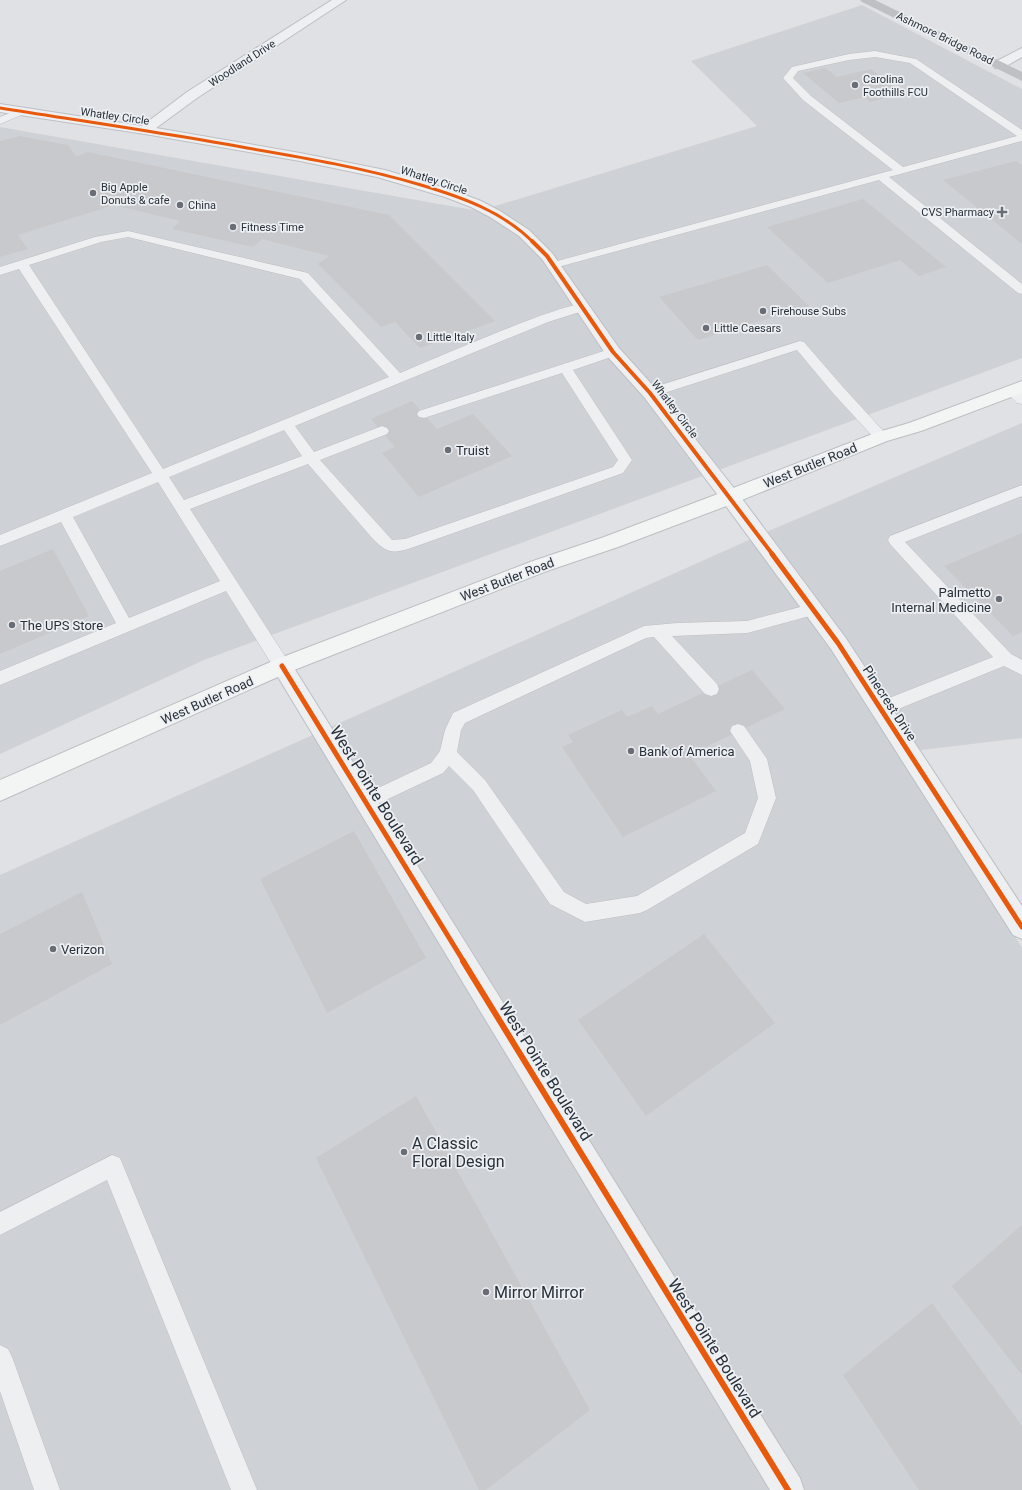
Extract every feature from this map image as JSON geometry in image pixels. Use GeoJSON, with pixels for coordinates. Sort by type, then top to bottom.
{"type":"FeatureCollection","features":[{"type":"Feature","properties":{"kind":"main road","name":"Ashmore Bridge Road"},"geometry":{"type":"LineString","coordinates":[[866,0],[999,64],[1022,77]]}},
{"type":"Feature","properties":{"kind":"main road","name":"West Butler Road"},"geometry":{"type":"LineString","coordinates":[[0,791],[282,666],[540,566],[611,542],[730,497],[881,437],[1019,393]]}},
{"type":"Feature","properties":{"kind":"street","name":"Woodland Drive"},"geometry":{"type":"LineString","coordinates":[[145,130],[192,95],[340,0]]}},
{"type":"Feature","properties":{"kind":"street"},"geometry":{"type":"LineString","coordinates":[[999,64],[1022,52]]}},
{"type":"Feature","properties":{"kind":"street","name":"Whatley Circle"},"geometry":{"type":"LineString","coordinates":[[0,108],[145,130],[380,173],[450,194],[495,214],[524,233],[542,250],[614,352],[650,393],[730,497]]}},
{"type":"Feature","properties":{"kind":"street","name":"Pinecrest Drive"},"geometry":{"type":"LineString","coordinates":[[730,497],[812,610],[838,643],[1022,927]]}},
{"type":"Feature","properties":{"kind":"street","name":"West Pointe Boulevard"},"geometry":{"type":"LineString","coordinates":[[282,666],[788,1490]]}},
{"type":"Feature","properties":{"kind":"lane"},"geometry":{"type":"LineString","coordinates":[[902,171],[807,98],[788,78],[795,68],[849,57],[874,54],[913,61],[1022,136]]}},
{"type":"Feature","properties":{"kind":"lane"},"geometry":{"type":"LineString","coordinates":[[0,121],[22,112]]}},
{"type":"Feature","properties":{"kind":"lane"},"geometry":{"type":"LineString","coordinates":[[554,265],[902,171],[1022,136]]}},
{"type":"Feature","properties":{"kind":"lane"},"geometry":{"type":"LineString","coordinates":[[881,176],[1022,290]]}},
{"type":"Feature","properties":{"kind":"lane"},"geometry":{"type":"LineString","coordinates":[[0,271],[99,239],[128,234],[304,276],[398,379]]}},
{"type":"Feature","properties":{"kind":"lane"},"geometry":{"type":"LineString","coordinates":[[22,264],[161,476],[282,666]]}},
{"type":"Feature","properties":{"kind":"lane"},"geometry":{"type":"LineString","coordinates":[[0,541],[544,319],[582,307]]}},
{"type":"Feature","properties":{"kind":"lane"},"geometry":{"type":"LineString","coordinates":[[650,393],[800,345],[837,389],[881,437]]}},
{"type":"Feature","properties":{"kind":"lane"},"geometry":{"type":"LineString","coordinates":[[424,414],[614,352]]}},
{"type":"Feature","properties":{"kind":"lane"},"geometry":{"type":"LineString","coordinates":[[286,424],[311,458],[389,546],[406,544],[618,470],[625,460],[565,367]]}},
{"type":"Feature","properties":{"kind":"lane"},"geometry":{"type":"LineString","coordinates":[[181,507],[382,431]]}},
{"type":"Feature","properties":{"kind":"lane"},"geometry":{"type":"LineString","coordinates":[[1022,490],[895,540],[1005,659],[1022,668]]}},
{"type":"Feature","properties":{"kind":"lane"},"geometry":{"type":"LineString","coordinates":[[65,515],[124,626]]}},
{"type":"Feature","properties":{"kind":"lane"},"geometry":{"type":"LineString","coordinates":[[0,678],[229,583]]}},
{"type":"Feature","properties":{"kind":"lane"},"geometry":{"type":"LineString","coordinates":[[365,802],[437,768],[448,754],[453,730],[459,718],[644,632],[747,627],[812,610]]}},
{"type":"Feature","properties":{"kind":"lane"},"geometry":{"type":"LineString","coordinates":[[658,631],[711,689]]}},
{"type":"Feature","properties":{"kind":"lane"},"geometry":{"type":"LineString","coordinates":[[880,709],[1005,659]]}},
{"type":"Feature","properties":{"kind":"lane"},"geometry":{"type":"LineString","coordinates":[[448,754],[479,786],[557,898],[585,913],[640,904],[752,838],[767,798],[758,759],[738,731]]}},
{"type":"Feature","properties":{"kind":"lane"},"geometry":{"type":"LineString","coordinates":[[0,1224],[112,1166],[244,1490]]}},
{"type":"Feature","properties":{"kind":"lane"},"geometry":{"type":"LineString","coordinates":[[0,1357],[47,1490]]}},
{"type":"Feature","properties":{"kind":"shaded area"},"geometry":{"type":"Polygon","coordinates":[[[862,5],[1022,89],[1022,358],[204,660],[0,754],[0,127],[479,211],[757,126],[691,61],[862,5]]]}},
{"type":"Feature","properties":{"kind":"shaded area"},"geometry":{"type":"Polygon","coordinates":[[[1022,423],[1022,738],[904,752],[1022,948],[1022,1490],[0,1490],[0,875],[771,530],[1022,423]]]}},
{"type":"Feature","properties":{"kind":"building","name":"Carolina Foothills FCU"},"geometry":{"type":"Polygon","coordinates":[[[825,68],[837,77],[871,69],[903,94],[870,102],[865,97],[839,103],[803,73],[825,68]]]}},
{"type":"Feature","properties":{"kind":"building"},"geometry":{"type":"Polygon","coordinates":[[[19,136],[68,145],[76,156],[88,152],[389,215],[495,321],[420,348],[395,322],[381,327],[318,264],[329,256],[262,239],[253,247],[172,229],[180,221],[114,205],[18,235],[28,249],[0,257],[0,141],[19,136]]]}},
{"type":"Feature","properties":{"kind":"building","name":"CVS Pharmacy"},"geometry":{"type":"Polygon","coordinates":[[[1016,161],[1022,166],[1022,244],[943,180],[1016,161]]]}},
{"type":"Feature","properties":{"kind":"building"},"geometry":{"type":"Polygon","coordinates":[[[863,199],[946,267],[919,276],[900,260],[828,283],[767,227],[863,199]]]}},
{"type":"Feature","properties":{"kind":"building"},"geometry":{"type":"Polygon","coordinates":[[[767,265],[809,306],[698,340],[659,297],[767,265]]]}},
{"type":"Feature","properties":{"kind":"building","name":"Truist"},"geometry":{"type":"Polygon","coordinates":[[[412,401],[437,429],[473,414],[512,456],[419,497],[382,453],[395,447],[371,419],[412,401]]]}},
{"type":"Feature","properties":{"kind":"building","name":"Palmetto Internal Medicine"},"geometry":{"type":"Polygon","coordinates":[[[1022,533],[1022,632],[1013,636],[944,566],[1022,533]]]}},
{"type":"Feature","properties":{"kind":"building"},"geometry":{"type":"Polygon","coordinates":[[[53,549],[89,616],[0,654],[0,571],[53,549]]]}},
{"type":"Feature","properties":{"kind":"building","name":"Bank of America"},"geometry":{"type":"Polygon","coordinates":[[[752,670],[785,709],[689,755],[716,791],[623,837],[562,747],[573,742],[568,735],[622,710],[627,717],[652,706],[658,714],[752,670]]]}},
{"type":"Feature","properties":{"kind":"building"},"geometry":{"type":"Polygon","coordinates":[[[354,831],[426,958],[327,1013],[260,879],[354,831]]]}},
{"type":"Feature","properties":{"kind":"building","name":"Verizon"},"geometry":{"type":"Polygon","coordinates":[[[82,892],[112,964],[0,1025],[0,934],[82,892]]]}},
{"type":"Feature","properties":{"kind":"building"},"geometry":{"type":"Polygon","coordinates":[[[704,934],[775,1023],[646,1116],[578,1020],[704,934]]]}},
{"type":"Feature","properties":{"kind":"building"},"geometry":{"type":"Polygon","coordinates":[[[416,1096],[590,1410],[486,1490],[479,1490],[316,1158],[416,1096]]]}},
{"type":"Feature","properties":{"kind":"building"},"geometry":{"type":"Polygon","coordinates":[[[1022,1225],[1022,1375],[952,1286],[1022,1225]]]}},
{"type":"Feature","properties":{"kind":"building"},"geometry":{"type":"Polygon","coordinates":[[[932,1303],[1022,1426],[1022,1490],[919,1490],[843,1375],[932,1303]]]}},
{"type":"Feature","properties":{"kind":"cycle path"},"geometry":{"type":"LineString","coordinates":[[0,108],[145,130],[300,157],[380,173],[450,194],[476,204],[495,214],[524,233],[547,256],[613,352],[650,393],[730,497],[838,643],[1022,927]]}},
{"type":"Feature","properties":{"kind":"cycle path"},"geometry":{"type":"LineString","coordinates":[[282,666],[788,1490]]}},
{"type":"Feature","properties":{"kind":"place","name":"Carolina Foothills FCU"},"geometry":{"type":"Point","coordinates":[855,85]}},
{"type":"Feature","properties":{"kind":"place","name":"Big Apple Donuts & cafe"},"geometry":{"type":"Point","coordinates":[93,193]}},
{"type":"Feature","properties":{"kind":"place","name":"China"},"geometry":{"type":"Point","coordinates":[180,205]}},
{"type":"Feature","properties":{"kind":"place","name":"CVS Pharmacy"},"geometry":{"type":"Point","coordinates":[1002,212]}},
{"type":"Feature","properties":{"kind":"place","name":"Fitness Time"},"geometry":{"type":"Point","coordinates":[233,227]}},
{"type":"Feature","properties":{"kind":"place","name":"Firehouse Subs"},"geometry":{"type":"Point","coordinates":[763,311]}},
{"type":"Feature","properties":{"kind":"place","name":"Little Caesars"},"geometry":{"type":"Point","coordinates":[706,328]}},
{"type":"Feature","properties":{"kind":"place","name":"Little Italy"},"geometry":{"type":"Point","coordinates":[419,337]}},
{"type":"Feature","properties":{"kind":"place","name":"Truist"},"geometry":{"type":"Point","coordinates":[448,450]}},
{"type":"Feature","properties":{"kind":"place","name":"Palmetto Internal Medicine"},"geometry":{"type":"Point","coordinates":[999,599]}},
{"type":"Feature","properties":{"kind":"place","name":"The UPS Store"},"geometry":{"type":"Point","coordinates":[12,625]}},
{"type":"Feature","properties":{"kind":"place","name":"Bank of America"},"geometry":{"type":"Point","coordinates":[631,751]}},
{"type":"Feature","properties":{"kind":"place","name":"Verizon"},"geometry":{"type":"Point","coordinates":[53,949]}},
{"type":"Feature","properties":{"kind":"place","name":"A Classic Floral Design"},"geometry":{"type":"Point","coordinates":[404,1152]}},
{"type":"Feature","properties":{"kind":"place","name":"Mirror Mirror"},"geometry":{"type":"Point","coordinates":[486,1292]}}]}
